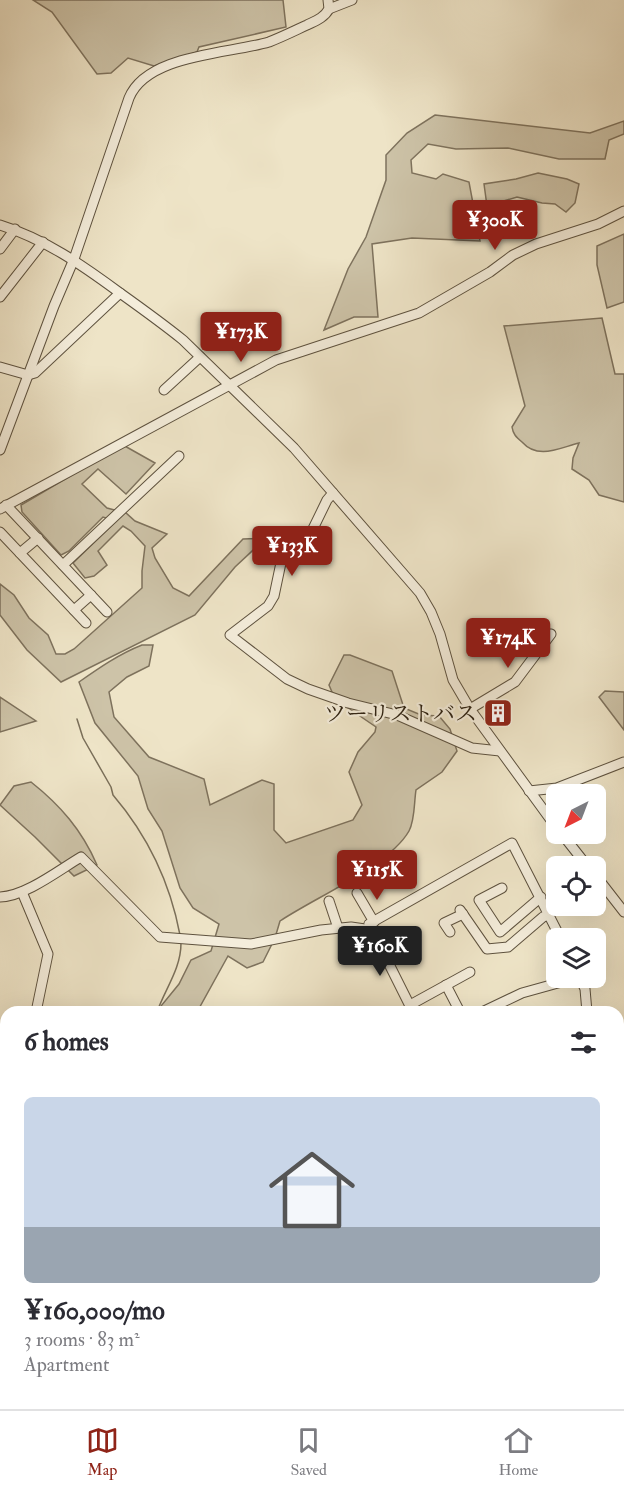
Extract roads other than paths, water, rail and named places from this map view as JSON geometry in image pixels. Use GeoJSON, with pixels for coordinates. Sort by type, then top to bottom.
{"type":"FeatureCollection","features":[{"type":"Feature","properties":{"kind":"street"},"geometry":{"type":"LineString","coordinates":[[0,450],[74,259],[129,98],[135,87],[173,62],[268,42],[323,16],[328,5],[352,0]]}},
{"type":"Feature","properties":{"kind":"street"},"geometry":{"type":"LineString","coordinates":[[107,612],[38,538],[3,507],[276,360],[419,313],[490,272],[513,255],[536,244],[598,224],[624,211]]}},
{"type":"Feature","properties":{"kind":"street"},"geometry":{"type":"LineString","coordinates":[[0,225],[43,242],[74,259],[166,326],[294,448],[420,593],[437,627],[453,680],[470,709],[546,814]]}},
{"type":"Feature","properties":{"kind":"street"},"geometry":{"type":"LineString","coordinates":[[0,249],[15,230]]}},
{"type":"Feature","properties":{"kind":"street"},"geometry":{"type":"LineString","coordinates":[[0,297],[43,242]]}},
{"type":"Feature","properties":{"kind":"street"},"geometry":{"type":"LineString","coordinates":[[0,367],[28,375],[35,373],[120,293]]}},
{"type":"Feature","properties":{"kind":"street"},"geometry":{"type":"LineString","coordinates":[[164,390],[200,357]]}},
{"type":"Feature","properties":{"kind":"street"},"geometry":{"type":"LineString","coordinates":[[63,565],[179,456]]}},
{"type":"Feature","properties":{"kind":"street"},"geometry":{"type":"LineString","coordinates":[[333,493],[327,500],[309,537],[282,558],[274,596],[268,606],[230,635],[287,679],[308,689],[348,704],[397,715],[472,748],[500,750]]}},
{"type":"Feature","properties":{"kind":"street"},"geometry":{"type":"LineString","coordinates":[[0,532],[86,623]]}},
{"type":"Feature","properties":{"kind":"street"},"geometry":{"type":"LineString","coordinates":[[21,553],[38,538]]}},
{"type":"Feature","properties":{"kind":"street"},"geometry":{"type":"LineString","coordinates":[[74,610],[91,595]]}},
{"type":"Feature","properties":{"kind":"street"},"geometry":{"type":"LineString","coordinates":[[470,709],[515,682],[551,634]]}},
{"type":"Feature","properties":{"kind":"street"},"geometry":{"type":"LineString","coordinates":[[529,791],[557,788],[624,762]]}},
{"type":"Feature","properties":{"kind":"street"},"geometry":{"type":"LineString","coordinates":[[0,897],[12,897],[81,857],[160,938],[250,944],[291,934],[373,926],[512,843],[546,908]]}},
{"type":"Feature","properties":{"kind":"street"},"geometry":{"type":"LineString","coordinates":[[570,844],[579,856]]}},
{"type":"Feature","properties":{"kind":"street"},"geometry":{"type":"LineString","coordinates":[[502,888],[479,900],[500,932],[541,897]]}},
{"type":"Feature","properties":{"kind":"street"},"geometry":{"type":"LineString","coordinates":[[606,889],[624,912]]}},
{"type":"Feature","properties":{"kind":"street"},"geometry":{"type":"LineString","coordinates":[[22,892],[48,954],[37,1006]]}},
{"type":"Feature","properties":{"kind":"street"},"geometry":{"type":"LineString","coordinates":[[357,892],[411,1006]]}},
{"type":"Feature","properties":{"kind":"street"},"geometry":{"type":"LineString","coordinates":[[328,902],[338,928]]}},
{"type":"Feature","properties":{"kind":"street"},"geometry":{"type":"LineString","coordinates":[[450,932],[444,923],[462,912],[487,949],[508,947],[547,916]]}},
{"type":"Feature","properties":{"kind":"street"},"geometry":{"type":"LineString","coordinates":[[416,1006],[446,985],[470,972]]}},
{"type":"Feature","properties":{"kind":"street"},"geometry":{"type":"LineString","coordinates":[[446,985],[457,1006]]}},
{"type":"Feature","properties":{"kind":"street"},"geometry":{"type":"LineString","coordinates":[[495,1006],[522,993],[546,987]]}},
{"type":"Feature","properties":{"kind":"street"},"geometry":{"type":"LineString","coordinates":[[584,988],[586,1006]]}},
{"type":"Feature","properties":{"kind":"waterway"},"geometry":{"type":"LineString","coordinates":[[77,719],[83,738],[111,787],[113,795],[137,827],[156,860],[176,915],[180,935]]}},
{"type":"Feature","properties":{"kind":"waterway"},"geometry":{"type":"LineString","coordinates":[[160,1006],[176,970],[181,943]]}},
{"type":"Feature","properties":{"kind":"place","name":"ツーリストバス"},"geometry":{"type":"Point","coordinates":[498,713]}}]}
